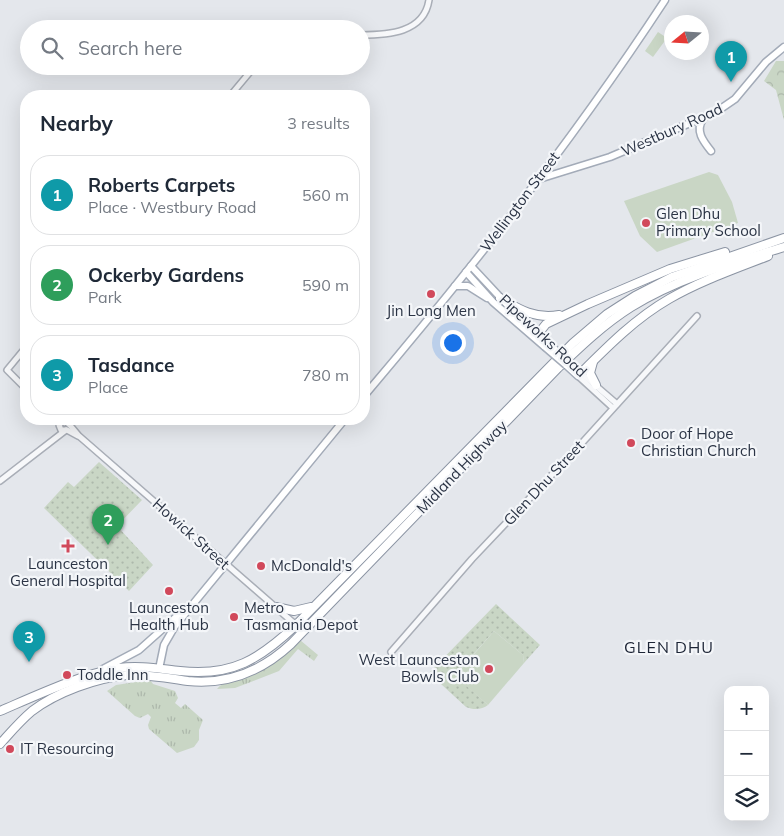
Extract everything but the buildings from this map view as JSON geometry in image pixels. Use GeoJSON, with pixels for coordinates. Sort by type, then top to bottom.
{"type":"FeatureCollection","features":[{"type":"Feature","properties":{"kind":"highway"},"geometry":{"type":"LineString","coordinates":[[538,334],[543,325],[676,267],[784,234]]}},
{"type":"Feature","properties":{"kind":"highway","name":"Midland Highway"},"geometry":{"type":"LineString","coordinates":[[159,668],[203,672],[238,667],[268,650],[296,625],[567,349],[608,314],[635,296],[672,277],[784,238]]}},
{"type":"Feature","properties":{"kind":"highway","name":"Midland Highway"},"geometry":{"type":"LineString","coordinates":[[0,744],[30,713],[56,698],[107,679],[129,675],[199,682],[234,678],[268,663],[304,631],[558,368],[596,332],[630,308],[674,285],[784,246]]}},
{"type":"Feature","properties":{"kind":"highway"},"geometry":{"type":"LineString","coordinates":[[577,372],[594,360],[632,324],[669,299],[713,278],[784,250]]}},
{"type":"Feature","properties":{"kind":"highway"},"geometry":{"type":"LineString","coordinates":[[496,301],[534,316],[552,316],[573,311]]}},
{"type":"Feature","properties":{"kind":"highway"},"geometry":{"type":"LineString","coordinates":[[594,360],[590,373],[596,386]]}},
{"type":"Feature","properties":{"kind":"highway"},"geometry":{"type":"LineString","coordinates":[[276,607],[294,611],[313,606]]}},
{"type":"Feature","properties":{"kind":"highway","name":"Howick Street"},"geometry":{"type":"LineString","coordinates":[[296,625],[304,631]]}},
{"type":"Feature","properties":{"kind":"highway"},"geometry":{"type":"LineString","coordinates":[[0,711],[80,679],[119,668],[159,668],[156,674],[149,676]]}},
{"type":"Feature","properties":{"kind":"main road","name":"Wellington Street"},"geometry":{"type":"LineString","coordinates":[[370,389],[455,286],[538,180],[620,69],[665,0]]}},
{"type":"Feature","properties":{"kind":"main road","name":"Westbury Road"},"geometry":{"type":"LineString","coordinates":[[538,180],[610,157],[704,118],[735,99],[766,62],[784,47]]}},
{"type":"Feature","properties":{"kind":"main road"},"geometry":{"type":"LineString","coordinates":[[704,118],[700,125],[700,132],[711,151]]}},
{"type":"Feature","properties":{"kind":"main road","name":"Pipeworks Road"},"geometry":{"type":"LineString","coordinates":[[468,269],[496,301],[577,372]]}},
{"type":"Feature","properties":{"kind":"main road"},"geometry":{"type":"LineString","coordinates":[[455,286],[468,286],[496,301]]}},
{"type":"Feature","properties":{"kind":"main road","name":"Pipeworks Road"},"geometry":{"type":"LineString","coordinates":[[496,301],[538,334],[566,366],[577,372]]}},
{"type":"Feature","properties":{"kind":"main road"},"geometry":{"type":"LineString","coordinates":[[159,668],[164,645],[170,632],[340,425]]}},
{"type":"Feature","properties":{"kind":"main road"},"geometry":{"type":"LineString","coordinates":[[80,679],[139,650],[204,591]]}},
{"type":"Feature","properties":{"kind":"street"},"geometry":{"type":"LineString","coordinates":[[370,35],[388,34],[409,28],[422,17],[429,0]]}},
{"type":"Feature","properties":{"kind":"street"},"geometry":{"type":"LineString","coordinates":[[235,90],[248,75]]}},
{"type":"Feature","properties":{"kind":"street","name":"Glen Dhu Street"},"geometry":{"type":"LineString","coordinates":[[391,652],[472,559],[698,316]]}},
{"type":"Feature","properties":{"kind":"street"},"geometry":{"type":"LineString","coordinates":[[20,354],[7,370],[20,383]]}},
{"type":"Feature","properties":{"kind":"street","name":"Pipeworks Road"},"geometry":{"type":"LineString","coordinates":[[577,372],[615,406]]}},
{"type":"Feature","properties":{"kind":"street","name":"Pipeworks Road"},"geometry":{"type":"LineString","coordinates":[[577,372],[596,386],[615,406]]}},
{"type":"Feature","properties":{"kind":"street"},"geometry":{"type":"LineString","coordinates":[[52,439],[61,425]]}},
{"type":"Feature","properties":{"kind":"street","name":"Howick Street"},"geometry":{"type":"LineString","coordinates":[[63,425],[62,430],[67,430],[79,436]]}},
{"type":"Feature","properties":{"kind":"street"},"geometry":{"type":"LineString","coordinates":[[0,481],[52,439],[67,430],[64,425]]}},
{"type":"Feature","properties":{"kind":"street","name":"Howick Street"},"geometry":{"type":"LineString","coordinates":[[66,425],[296,625]]}},
{"type":"Feature","properties":{"kind":"green space"},"geometry":{"type":"Polygon","coordinates":[[[658,32],[664,36],[664,42],[653,57],[645,51],[658,32]]]}},
{"type":"Feature","properties":{"kind":"green space"},"geometry":{"type":"Polygon","coordinates":[[[776,61],[784,61],[784,120],[776,90],[764,81],[776,61]]]}},
{"type":"Feature","properties":{"kind":"green space"},"geometry":{"type":"Polygon","coordinates":[[[709,172],[718,175],[732,202],[738,223],[657,252],[640,236],[624,201],[709,172]]]}},
{"type":"Feature","properties":{"kind":"green space"},"geometry":{"type":"Polygon","coordinates":[[[99,462],[142,500],[117,526],[153,565],[129,591],[44,508],[68,482],[74,487],[99,462]]]}},
{"type":"Feature","properties":{"kind":"green space"},"geometry":{"type":"Polygon","coordinates":[[[496,604],[540,645],[524,663],[523,655],[494,631],[455,675],[488,705],[480,709],[469,708],[429,673],[496,604]]]}},
{"type":"Feature","properties":{"kind":"green space","name":"West Launceston Bowls Club"},"geometry":{"type":"Polygon","coordinates":[[[494,631],[523,655],[524,663],[488,705],[455,676],[494,631]]]}},
{"type":"Feature","properties":{"kind":"green space"},"geometry":{"type":"Polygon","coordinates":[[[300,640],[318,655],[314,661],[298,649],[279,671],[235,688],[217,689],[226,683],[253,675],[268,667],[300,640]]]}},
{"type":"Feature","properties":{"kind":"green space"},"geometry":{"type":"Polygon","coordinates":[[[150,680],[153,684],[175,691],[178,698],[175,703],[181,708],[185,704],[203,720],[199,730],[199,740],[194,747],[177,753],[149,729],[148,725],[151,717],[148,714],[140,718],[135,716],[107,691],[116,685],[150,680]]]}},
{"type":"Feature","properties":{"kind":"place","name":"Roberts Carpets"},"geometry":{"type":"Point","coordinates":[731,82]}},
{"type":"Feature","properties":{"kind":"place","name":"Glen Dhu Primary School"},"geometry":{"type":"Point","coordinates":[646,223]}},
{"type":"Feature","properties":{"kind":"place","name":"Jin Long Men"},"geometry":{"type":"Point","coordinates":[431,294]}},
{"type":"Feature","properties":{"kind":"place","name":"Door of Hope Christian Church"},"geometry":{"type":"Point","coordinates":[631,443]}},
{"type":"Feature","properties":{"kind":"place","name":"Ockerby Gardens"},"geometry":{"type":"Point","coordinates":[108,545]}},
{"type":"Feature","properties":{"kind":"place","name":"Launceston General Hospital"},"geometry":{"type":"Point","coordinates":[68,546]}},
{"type":"Feature","properties":{"kind":"place","name":"McDonald's"},"geometry":{"type":"Point","coordinates":[261,566]}},
{"type":"Feature","properties":{"kind":"place","name":"Launceston Health Hub"},"geometry":{"type":"Point","coordinates":[169,591]}},
{"type":"Feature","properties":{"kind":"place","name":"Metro Tasmania Depot"},"geometry":{"type":"Point","coordinates":[234,617]}},
{"type":"Feature","properties":{"kind":"place","name":"Tasdance"},"geometry":{"type":"Point","coordinates":[29,662]}},
{"type":"Feature","properties":{"kind":"place","name":"West Launceston Bowls Club"},"geometry":{"type":"Point","coordinates":[489,669]}},
{"type":"Feature","properties":{"kind":"place","name":"Toddle Inn"},"geometry":{"type":"Point","coordinates":[67,675]}},
{"type":"Feature","properties":{"kind":"place","name":"IT Resourcing"},"geometry":{"type":"Point","coordinates":[10,749]}},
{"type":"Feature","properties":{"kind":"district","name":"GLEN DHU"},"geometry":{"type":"Point","coordinates":[669,647]}}]}
